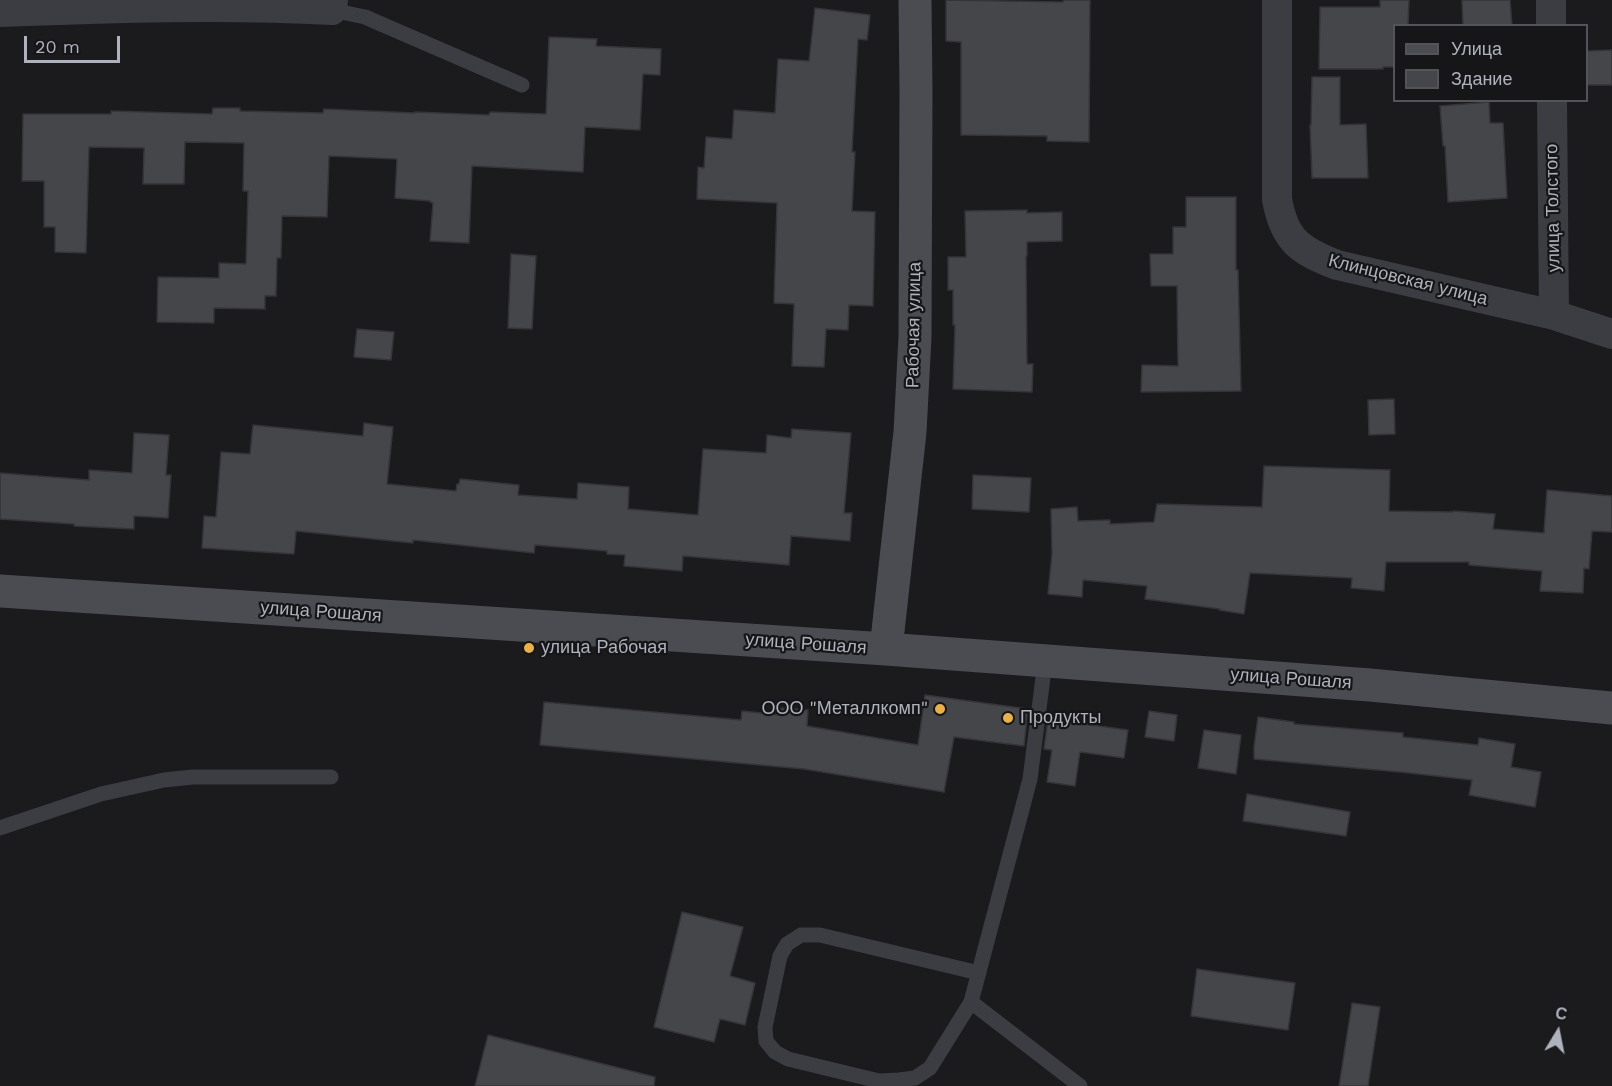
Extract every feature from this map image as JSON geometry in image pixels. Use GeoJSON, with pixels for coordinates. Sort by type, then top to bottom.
{"type":"FeatureCollection","features":[{"type":"Feature","properties":{"kind":"main road","name":"Рабочая улица"},"geometry":{"type":"LineString","coordinates":[[886,649],[910,432],[915,337],[915,0]]}},
{"type":"Feature","properties":{"kind":"main road","name":"улица Рошаля"},"geometry":{"type":"LineString","coordinates":[[0,591],[886,649],[1370,685],[1612,708]]}},
{"type":"Feature","properties":{"kind":"street","name":"Клинцовская улица"},"geometry":{"type":"LineString","coordinates":[[1277,0],[1277,199],[1284,226],[1297,244],[1308,253],[1337,265],[1554,315],[1612,334]]}},
{"type":"Feature","properties":{"kind":"street"},"geometry":{"type":"LineString","coordinates":[[1551,0],[1551,24]]}},
{"type":"Feature","properties":{"kind":"street"},"geometry":{"type":"LineString","coordinates":[[0,12],[62,5],[257,7],[332,5]]}},
{"type":"Feature","properties":{"kind":"street","name":"улица Толстого"},"geometry":{"type":"LineString","coordinates":[[1552,102],[1554,315]]}},
{"type":"Feature","properties":{"kind":"lane"},"geometry":{"type":"LineString","coordinates":[[332,5],[522,85]]}},
{"type":"Feature","properties":{"kind":"lane"},"geometry":{"type":"LineString","coordinates":[[979,973],[820,935],[801,935],[787,944],[780,956],[765,1027],[766,1041],[775,1052],[788,1059],[879,1081],[915,1078],[930,1068],[972,1002],[1030,779],[1045,662]]}},
{"type":"Feature","properties":{"kind":"lane"},"geometry":{"type":"LineString","coordinates":[[0,828],[100,794],[164,780],[193,777],[331,777]]}},
{"type":"Feature","properties":{"kind":"lane"},"geometry":{"type":"LineString","coordinates":[[972,1002],[1080,1086]]}},
{"type":"Feature","properties":{"kind":"building"},"geometry":{"type":"Polygon","coordinates":[[[946,0],[1063,2],[1064,0],[1090,0],[1089,142],[1047,141],[1047,136],[961,135],[961,42],[946,41],[946,0]]]}},
{"type":"Feature","properties":{"kind":"building"},"geometry":{"type":"Polygon","coordinates":[[[1380,0],[1409,0],[1408,24],[1393,24],[1393,67],[1319,69],[1320,7],[1380,7],[1380,0]]]}},
{"type":"Feature","properties":{"kind":"building"},"geometry":{"type":"Polygon","coordinates":[[[1462,0],[1510,0],[1512,24],[1463,24],[1462,0]]]}},
{"type":"Feature","properties":{"kind":"building"},"geometry":{"type":"Polygon","coordinates":[[[815,8],[870,15],[867,40],[858,39],[852,152],[855,152],[852,211],[875,212],[873,306],[849,305],[848,330],[826,329],[824,367],[792,366],[794,304],[774,303],[777,203],[697,199],[698,167],[704,168],[706,137],[732,139],[734,110],[775,113],[778,59],[809,61],[815,8]]]}},
{"type":"Feature","properties":{"kind":"building"},"geometry":{"type":"Polygon","coordinates":[[[549,37],[597,39],[596,46],[661,49],[660,75],[643,74],[640,130],[585,127],[583,172],[472,166],[469,243],[430,241],[433,203],[395,198],[397,159],[329,156],[327,217],[282,216],[281,258],[277,258],[276,296],[265,296],[265,309],[214,308],[214,323],[157,322],[158,277],[219,278],[219,263],[246,264],[248,191],[243,191],[244,143],[185,142],[184,184],[143,184],[144,148],[89,147],[86,253],[55,252],[55,227],[44,227],[44,181],[22,181],[23,114],[111,114],[111,111],[212,114],[213,108],[240,108],[240,111],[323,113],[324,109],[489,115],[490,112],[546,114],[549,37]]]}},
{"type":"Feature","properties":{"kind":"building"},"geometry":{"type":"Polygon","coordinates":[[[1612,50],[1612,85],[1588,85],[1588,51],[1612,50]]]}},
{"type":"Feature","properties":{"kind":"building"},"geometry":{"type":"Polygon","coordinates":[[[1312,77],[1340,77],[1340,125],[1366,124],[1368,178],[1312,178],[1310,125],[1312,77]]]}},
{"type":"Feature","properties":{"kind":"building"},"geometry":{"type":"Polygon","coordinates":[[[1489,102],[1490,123],[1503,123],[1507,198],[1448,202],[1440,106],[1489,102]]]}},
{"type":"Feature","properties":{"kind":"building"},"geometry":{"type":"Polygon","coordinates":[[[1186,197],[1236,197],[1236,270],[1238,270],[1241,391],[1141,392],[1142,365],[1178,366],[1177,286],[1151,286],[1150,254],[1173,254],[1173,227],[1186,227],[1186,197]]]}},
{"type":"Feature","properties":{"kind":"building"},"geometry":{"type":"Polygon","coordinates":[[[1027,210],[1027,213],[1062,212],[1062,241],[1027,242],[1027,364],[1033,364],[1032,392],[953,389],[955,325],[953,325],[953,290],[948,290],[948,257],[966,257],[965,211],[1027,210]]]}},
{"type":"Feature","properties":{"kind":"building"},"geometry":{"type":"Polygon","coordinates":[[[511,254],[536,256],[532,329],[508,328],[511,254]]]}},
{"type":"Feature","properties":{"kind":"building"},"geometry":{"type":"Polygon","coordinates":[[[357,329],[394,332],[391,360],[354,357],[357,329]]]}},
{"type":"Feature","properties":{"kind":"building"},"geometry":{"type":"Polygon","coordinates":[[[1394,399],[1395,434],[1369,435],[1368,400],[1394,399]]]}},
{"type":"Feature","properties":{"kind":"building"},"geometry":{"type":"Polygon","coordinates":[[[364,423],[393,427],[387,484],[456,491],[460,479],[519,485],[518,495],[577,499],[578,483],[629,487],[628,509],[698,515],[703,449],[766,453],[767,435],[791,438],[792,429],[851,433],[844,513],[852,513],[850,541],[791,536],[789,565],[683,556],[682,571],[624,566],[625,555],[607,554],[607,551],[535,545],[534,553],[413,540],[413,543],[296,531],[294,554],[202,548],[204,516],[216,517],[221,452],[250,454],[253,425],[363,436],[364,423]]]}},
{"type":"Feature","properties":{"kind":"building"},"geometry":{"type":"Polygon","coordinates":[[[134,433],[169,435],[166,475],[171,475],[168,518],[134,516],[134,529],[0,519],[0,473],[89,480],[89,470],[132,473],[134,433]]]}},
{"type":"Feature","properties":{"kind":"building"},"geometry":{"type":"Polygon","coordinates":[[[1264,466],[1390,470],[1389,511],[1453,511],[1495,514],[1493,529],[1544,533],[1547,490],[1612,496],[1612,532],[1592,531],[1589,569],[1584,568],[1583,593],[1540,591],[1542,571],[1469,565],[1469,562],[1386,562],[1384,591],[1351,588],[1352,578],[1250,573],[1244,614],[1145,599],[1147,586],[1083,580],[1082,597],[1048,594],[1052,553],[1051,509],[1077,507],[1078,521],[1110,520],[1110,524],[1154,522],[1157,504],[1262,507],[1264,466]]]}},
{"type":"Feature","properties":{"kind":"building"},"geometry":{"type":"Polygon","coordinates":[[[973,475],[1031,478],[1029,512],[972,509],[973,475]]]}},
{"type":"Feature","properties":{"kind":"building"},"geometry":{"type":"Polygon","coordinates":[[[925,695],[1028,709],[1024,746],[954,737],[944,792],[804,769],[540,745],[544,702],[741,720],[742,711],[780,715],[780,708],[808,710],[807,726],[918,745],[925,695]]]}},
{"type":"Feature","properties":{"kind":"building"},"geometry":{"type":"Polygon","coordinates":[[[1149,711],[1177,715],[1174,741],[1145,737],[1149,711]]]}},
{"type":"Feature","properties":{"kind":"building"},"geometry":{"type":"Polygon","coordinates":[[[1258,717],[1294,722],[1294,724],[1403,733],[1403,737],[1478,745],[1479,738],[1515,744],[1511,767],[1541,772],[1535,807],[1469,795],[1472,780],[1254,759],[1258,717]]]}},
{"type":"Feature","properties":{"kind":"building"},"geometry":{"type":"Polygon","coordinates":[[[1048,719],[1128,730],[1124,758],[1080,752],[1075,786],[1047,782],[1052,750],[1044,749],[1048,719]]]}},
{"type":"Feature","properties":{"kind":"building"},"geometry":{"type":"Polygon","coordinates":[[[1204,730],[1241,735],[1236,774],[1198,768],[1204,730]]]}},
{"type":"Feature","properties":{"kind":"building"},"geometry":{"type":"Polygon","coordinates":[[[1247,794],[1350,812],[1346,836],[1243,821],[1247,794]]]}},
{"type":"Feature","properties":{"kind":"building"},"geometry":{"type":"Polygon","coordinates":[[[682,912],[743,927],[730,976],[755,983],[745,1025],[720,1019],[714,1042],[654,1027],[682,912]]]}},
{"type":"Feature","properties":{"kind":"building"},"geometry":{"type":"Polygon","coordinates":[[[1197,969],[1295,983],[1288,1030],[1191,1016],[1197,969]]]}},
{"type":"Feature","properties":{"kind":"building"},"geometry":{"type":"Polygon","coordinates":[[[1352,1003],[1380,1007],[1368,1086],[1339,1086],[1352,1003]]]}},
{"type":"Feature","properties":{"kind":"building"},"geometry":{"type":"Polygon","coordinates":[[[488,1035],[655,1077],[654,1086],[475,1086],[488,1035]]]}},
{"type":"Feature","properties":{"kind":"place","name":"улица Рабочая"},"geometry":{"type":"Point","coordinates":[529,648]}},
{"type":"Feature","properties":{"kind":"place","name":"ООО \"Металлкомп\""},"geometry":{"type":"Point","coordinates":[940,709]}},
{"type":"Feature","properties":{"kind":"place","name":"Продукты"},"geometry":{"type":"Point","coordinates":[1008,718]}}]}
